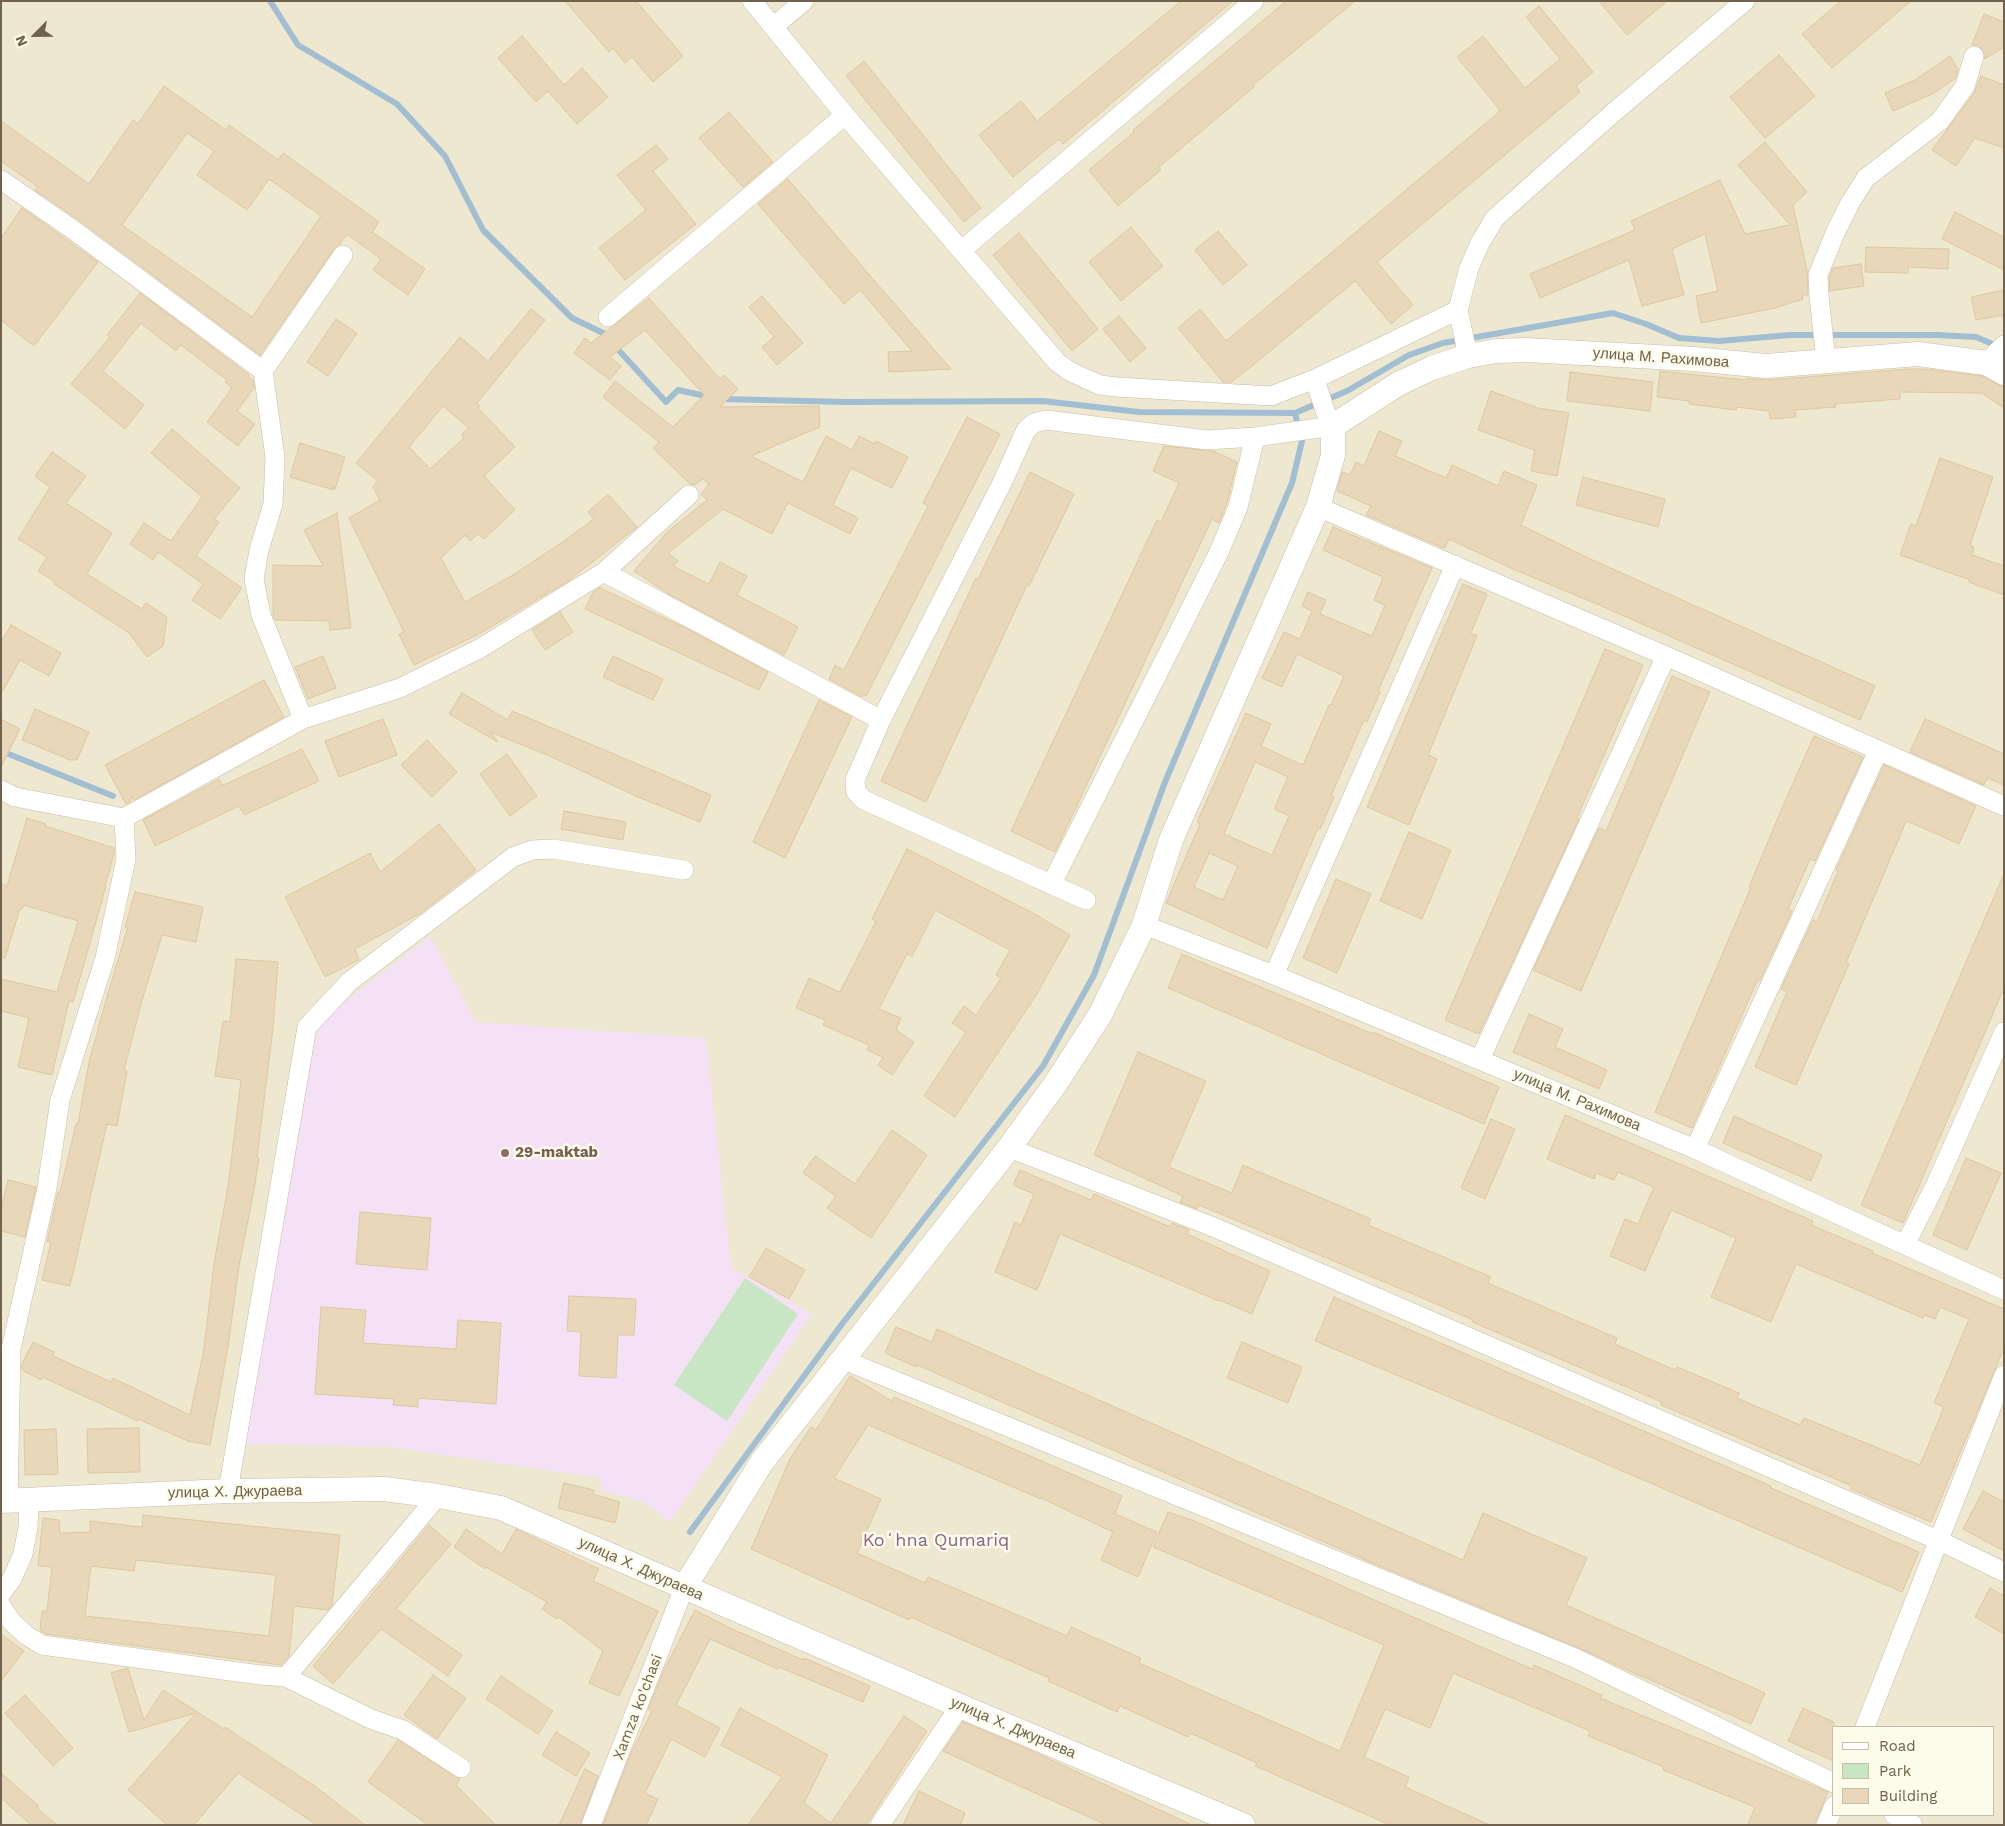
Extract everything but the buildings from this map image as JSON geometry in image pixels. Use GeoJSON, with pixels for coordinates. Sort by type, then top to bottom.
{"type":"FeatureCollection","features":[{"type":"Feature","properties":{"kind":"street"},"geometry":{"type":"LineString","coordinates":[[752,1],[846,115],[1057,362],[1069,371],[1100,385],[1116,388],[1271,396],[1314,379],[1458,310]]}},
{"type":"Feature","properties":{"kind":"street"},"geometry":{"type":"LineString","coordinates":[[773,27],[804,1]]}},
{"type":"Feature","properties":{"kind":"street"},"geometry":{"type":"LineString","coordinates":[[962,250],[1254,1]]}},
{"type":"Feature","properties":{"kind":"street"},"geometry":{"type":"LineString","coordinates":[[1468,356],[1458,310],[1469,268],[1480,243],[1495,218],[1613,113],[1744,1]]}},
{"type":"Feature","properties":{"kind":"street"},"geometry":{"type":"LineString","coordinates":[[1825,354],[1818,296],[1818,275],[1850,202],[1866,178],[1940,121],[1965,86],[1974,56]]}},
{"type":"Feature","properties":{"kind":"street"},"geometry":{"type":"LineString","coordinates":[[608,317],[846,115]]}},
{"type":"Feature","properties":{"kind":"street"},"geometry":{"type":"LineString","coordinates":[[1,180],[72,229],[263,371]]}},
{"type":"Feature","properties":{"kind":"street"},"geometry":{"type":"LineString","coordinates":[[303,719],[261,615],[254,579],[259,550],[274,504],[275,457],[263,371],[343,254]]}},
{"type":"Feature","properties":{"kind":"street"},"geometry":{"type":"LineString","coordinates":[[1995,368],[2004,346]]}},
{"type":"Feature","properties":{"kind":"street","name":"улица М. Рахимова"},"geometry":{"type":"LineString","coordinates":[[1324,422],[1432,368],[1468,356],[1496,351],[1526,350],[1694,359],[1766,366],[1825,354],[1918,354],[1995,368]]}},
{"type":"Feature","properties":{"kind":"street"},"geometry":{"type":"LineString","coordinates":[[684,1588],[762,1462],[1009,1148],[1056,1083],[1100,1015],[1144,925],[1171,840],[1318,507],[1333,455],[1314,379]]}},
{"type":"Feature","properties":{"kind":"street"},"geometry":{"type":"LineString","coordinates":[[1086,900],[1051,886],[864,800],[856,792],[855,780],[881,720],[1002,483],[1026,430],[1034,424],[1046,420],[1207,440],[1286,433],[1324,422]]}},
{"type":"Feature","properties":{"kind":"street"},"geometry":{"type":"LineString","coordinates":[[1051,886],[1219,552],[1238,507],[1255,437]]}},
{"type":"Feature","properties":{"kind":"street"},"geometry":{"type":"LineString","coordinates":[[1,790],[15,797],[124,818],[303,719],[409,683],[479,649],[604,572],[689,495]]}},
{"type":"Feature","properties":{"kind":"street"},"geometry":{"type":"LineString","coordinates":[[1318,507],[1666,656],[2004,806]]}},
{"type":"Feature","properties":{"kind":"street"},"geometry":{"type":"LineString","coordinates":[[1274,975],[1455,565]]}},
{"type":"Feature","properties":{"kind":"street"},"geometry":{"type":"LineString","coordinates":[[604,572],[881,720]]}},
{"type":"Feature","properties":{"kind":"street"},"geometry":{"type":"LineString","coordinates":[[1480,1059],[1666,656]]}},
{"type":"Feature","properties":{"kind":"street"},"geometry":{"type":"LineString","coordinates":[[1696,1149],[1878,751]]}},
{"type":"Feature","properties":{"kind":"street"},"geometry":{"type":"LineString","coordinates":[[1,1594],[12,1579],[23,1554],[28,1527],[13,1501],[11,1349],[47,1188],[60,1100],[105,958],[126,859],[124,818]]}},
{"type":"Feature","properties":{"kind":"street"},"geometry":{"type":"LineString","coordinates":[[228,1491],[307,1027],[349,982],[513,857],[532,850],[553,849],[684,870]]}},
{"type":"Feature","properties":{"kind":"street","name":"улица М. Рахимова"},"geometry":{"type":"LineString","coordinates":[[1144,925],[1274,975],[1696,1149],[2004,1290]]}},
{"type":"Feature","properties":{"kind":"street"},"geometry":{"type":"LineString","coordinates":[[1905,1245],[1936,1184],[2004,1032]]}},
{"type":"Feature","properties":{"kind":"street"},"geometry":{"type":"LineString","coordinates":[[1009,1148],[1211,1226],[1940,1541],[2004,1572]]}},
{"type":"Feature","properties":{"kind":"street"},"geometry":{"type":"LineString","coordinates":[[844,1360],[1574,1658],[1832,1782]]}},
{"type":"Feature","properties":{"kind":"street"},"geometry":{"type":"LineString","coordinates":[[1865,1726],[2004,1375]]}},
{"type":"Feature","properties":{"kind":"street","name":"улица Х. Джураева"},"geometry":{"type":"LineString","coordinates":[[13,1501],[228,1491],[384,1489],[438,1496],[501,1508],[960,1706],[1243,1825]]}},
{"type":"Feature","properties":{"kind":"street"},"geometry":{"type":"LineString","coordinates":[[286,1677],[438,1496]]}},
{"type":"Feature","properties":{"kind":"street","name":"Xamza ko'chasi"},"geometry":{"type":"LineString","coordinates":[[591,1825],[684,1588]]}},
{"type":"Feature","properties":{"kind":"street"},"geometry":{"type":"LineString","coordinates":[[1,1606],[12,1622],[26,1635],[42,1645],[250,1674],[286,1677],[370,1719],[404,1730],[461,1768]]}},
{"type":"Feature","properties":{"kind":"street"},"geometry":{"type":"LineString","coordinates":[[880,1825],[960,1706]]}},
{"type":"Feature","properties":{"kind":"street"},"geometry":{"type":"LineString","coordinates":[[1826,1825],[1832,1811]]}},
{"type":"Feature","properties":{"kind":"street"},"geometry":{"type":"LineString","coordinates":[[1896,1816],[1913,1825]]}},
{"type":"Feature","properties":{"kind":"shaded area","name":"Koʻhna Qumariq"},"geometry":{"type":"Polygon","coordinates":[[[1,1],[2004,1],[2004,1825],[1,1825],[1,1]]]}},
{"type":"Feature","properties":{"kind":"shaded area","name":"29-maktab"},"geometry":{"type":"Polygon","coordinates":[[[430,936],[476,1022],[706,1038],[731,1267],[812,1314],[670,1522],[644,1502],[602,1491],[600,1478],[388,1447],[240,1444],[259,1311],[318,1032],[325,1017],[430,936]]]}},
{"type":"Feature","properties":{"kind":"green space"},"geometry":{"type":"Polygon","coordinates":[[[745,1278],[798,1314],[727,1421],[674,1385],[745,1278]]]}},
{"type":"Feature","properties":{"kind":"waterway"},"geometry":{"type":"LineString","coordinates":[[270,1],[298,45],[397,104],[445,156],[483,230],[572,318],[603,333],[666,402],[678,390],[710,397]]}},
{"type":"Feature","properties":{"kind":"waterway"},"geometry":{"type":"LineString","coordinates":[[720,399],[847,402],[1043,401],[1139,412],[1295,413],[1347,391],[1409,355],[1443,343],[1613,313],[1679,338],[1719,341],[1790,335],[1937,335],[1976,337],[2000,347]]}},
{"type":"Feature","properties":{"kind":"waterway"},"geometry":{"type":"LineString","coordinates":[[690,1532],[842,1324],[1043,1066],[1094,975],[1165,782],[1292,483],[1302,441],[1295,413]]}},
{"type":"Feature","properties":{"kind":"waterway"},"geometry":{"type":"LineString","coordinates":[[1,751],[113,796]]}},
{"type":"Feature","properties":{"kind":"place","name":"29-maktab"},"geometry":{"type":"Point","coordinates":[505,1153]}},
{"type":"Feature","properties":{"kind":"district","name":"Koʻhna Qumariq"},"geometry":{"type":"Point","coordinates":[936,1541]}}]}
